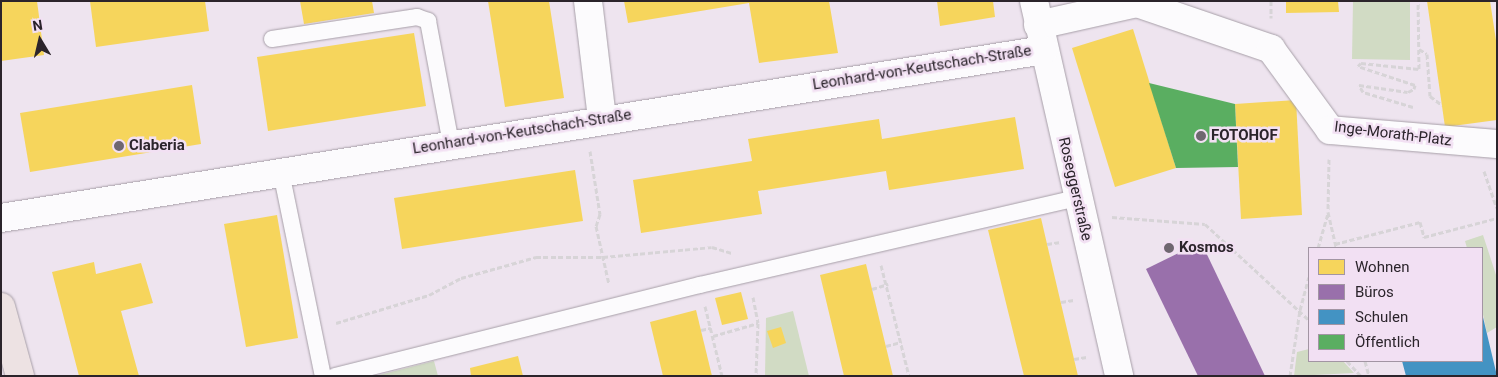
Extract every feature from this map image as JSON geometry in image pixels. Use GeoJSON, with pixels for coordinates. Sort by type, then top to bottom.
{"type":"FeatureCollection","features":[{"type":"Feature","properties":{"kind":"main road"},"geometry":{"type":"LineString","coordinates":[[1,307],[20,376]]}},
{"type":"Feature","properties":{"kind":"street"},"geometry":{"type":"LineString","coordinates":[[588,1],[602,118]]}},
{"type":"Feature","properties":{"kind":"street","name":"Inge-Morath-Platz"},"geometry":{"type":"LineString","coordinates":[[1038,25],[1137,4],[1271,49],[1330,130],[1486,144]]}},
{"type":"Feature","properties":{"kind":"street","name":"Leonhard-von-Keutschach-Straße"},"geometry":{"type":"LineString","coordinates":[[1,218],[602,118],[1038,25]]}},
{"type":"Feature","properties":{"kind":"street","name":"Roseggerstraße"},"geometry":{"type":"LineString","coordinates":[[1038,25],[1119,376]]}},
{"type":"Feature","properties":{"kind":"lane"},"geometry":{"type":"LineString","coordinates":[[272,39],[417,18],[428,21],[451,144]]}},
{"type":"Feature","properties":{"kind":"lane"},"geometry":{"type":"LineString","coordinates":[[281,172],[323,376]]}},
{"type":"Feature","properties":{"kind":"lane"},"geometry":{"type":"LineString","coordinates":[[335,376],[700,285],[1077,198]]}},
{"type":"Feature","properties":{"kind":"path"},"geometry":{"type":"LineString","coordinates":[[1405,111],[1414,108],[1363,92],[1359,86],[1408,92],[1414,89],[1414,84],[1358,66],[1361,63],[1419,69],[1418,1]]}},
{"type":"Feature","properties":{"kind":"path"},"geometry":{"type":"LineString","coordinates":[[1419,49],[1426,54],[1430,96],[1442,105]]}},
{"type":"Feature","properties":{"kind":"path"},"geometry":{"type":"LineString","coordinates":[[1330,130],[1328,212],[1336,247]]}},
{"type":"Feature","properties":{"kind":"path"},"geometry":{"type":"LineString","coordinates":[[589,144],[600,214],[596,226],[615,306]]}},
{"type":"Feature","properties":{"kind":"path"},"geometry":{"type":"LineString","coordinates":[[1486,144],[1497,208]]}},
{"type":"Feature","properties":{"kind":"path"},"geometry":{"type":"LineString","coordinates":[[1077,198],[1108,217],[1205,224],[1308,319]]}},
{"type":"Feature","properties":{"kind":"path"},"geometry":{"type":"LineString","coordinates":[[1318,247],[1328,212]]}},
{"type":"Feature","properties":{"kind":"path"},"geometry":{"type":"LineString","coordinates":[[1335,244],[1420,222],[1424,237],[1497,218]]}},
{"type":"Feature","properties":{"kind":"path"},"geometry":{"type":"LineString","coordinates":[[1047,244],[1056,242]]}},
{"type":"Feature","properties":{"kind":"path"},"geometry":{"type":"LineString","coordinates":[[875,245],[888,284],[909,376]]}},
{"type":"Feature","properties":{"kind":"path"},"geometry":{"type":"LineString","coordinates":[[314,330],[429,295],[460,278],[536,258],[603,257],[712,247],[738,255],[748,274],[758,323],[756,376]]}},
{"type":"Feature","properties":{"kind":"path"},"geometry":{"type":"LineString","coordinates":[[1290,376],[1300,310],[1308,281]]}},
{"type":"Feature","properties":{"kind":"path"},"geometry":{"type":"LineString","coordinates":[[872,289],[888,284]]}},
{"type":"Feature","properties":{"kind":"path"},"geometry":{"type":"LineString","coordinates":[[700,285],[722,376]]}},
{"type":"Feature","properties":{"kind":"path"},"geometry":{"type":"LineString","coordinates":[[1061,302],[1070,300]]}},
{"type":"Feature","properties":{"kind":"path"},"geometry":{"type":"LineString","coordinates":[[713,336],[758,323]]}},
{"type":"Feature","properties":{"kind":"path"},"geometry":{"type":"LineString","coordinates":[[701,330],[711,328]]}},
{"type":"Feature","properties":{"kind":"path"},"geometry":{"type":"LineString","coordinates":[[886,346],[901,342]]}},
{"type":"Feature","properties":{"kind":"path"},"geometry":{"type":"LineString","coordinates":[[1074,359],[1083,358]]}},
{"type":"Feature","properties":{"kind":"path"},"geometry":{"type":"LineString","coordinates":[[1348,362],[1361,376]]}},
{"type":"Feature","properties":{"kind":"path"},"geometry":{"type":"LineString","coordinates":[[1365,362],[1369,376]]}},
{"type":"Feature","properties":{"kind":"green space"},"geometry":{"type":"Polygon","coordinates":[[[1353,1],[1410,1],[1410,60],[1352,59],[1353,1]]]}},
{"type":"Feature","properties":{"kind":"green space"},"geometry":{"type":"Polygon","coordinates":[[[1483,235],[1497,278],[1497,327],[1487,333],[1483,315],[1483,247],[1467,247],[1465,241],[1483,235]]]}},
{"type":"Feature","properties":{"kind":"green space"},"geometry":{"type":"Polygon","coordinates":[[[793,311],[809,376],[765,376],[766,318],[793,311]]]}},
{"type":"Feature","properties":{"kind":"green space"},"geometry":{"type":"Polygon","coordinates":[[[1308,349],[1308,362],[1344,362],[1354,373],[1294,376],[1297,352],[1308,349]]]}},
{"type":"Feature","properties":{"kind":"green space"},"geometry":{"type":"Polygon","coordinates":[[[434,361],[438,376],[375,376],[434,361]]]}},
{"type":"Feature","properties":{"kind":"building: Wohnen"},"geometry":{"type":"Polygon","coordinates":[[[1,1],[37,1],[44,55],[1,61],[1,1]]]}},
{"type":"Feature","properties":{"kind":"building: Wohnen"},"geometry":{"type":"Polygon","coordinates":[[[90,1],[205,1],[209,31],[96,47],[90,1]]]}},
{"type":"Feature","properties":{"kind":"building: Wohnen"},"geometry":{"type":"Polygon","coordinates":[[[300,1],[372,1],[374,13],[304,24],[300,1]]]}},
{"type":"Feature","properties":{"kind":"building: Wohnen"},"geometry":{"type":"Polygon","coordinates":[[[488,1],[549,1],[564,98],[505,107],[488,1]]]}},
{"type":"Feature","properties":{"kind":"building: Wohnen"},"geometry":{"type":"Polygon","coordinates":[[[624,1],[829,1],[838,53],[759,63],[749,3],[628,23],[624,1]]]}},
{"type":"Feature","properties":{"kind":"building: Wohnen"},"geometry":{"type":"Polygon","coordinates":[[[937,1],[993,1],[995,17],[940,26],[937,1]]]}},
{"type":"Feature","properties":{"kind":"building: Wohnen"},"geometry":{"type":"Polygon","coordinates":[[[1286,1],[1338,1],[1339,12],[1286,13],[1286,1]]]}},
{"type":"Feature","properties":{"kind":"building: Wohnen"},"geometry":{"type":"Polygon","coordinates":[[[1427,1],[1490,1],[1497,47],[1497,120],[1445,127],[1427,1]]]}},
{"type":"Feature","properties":{"kind":"building: Wohnen"},"geometry":{"type":"Polygon","coordinates":[[[1133,29],[1176,168],[1115,187],[1072,48],[1133,29]]]}},
{"type":"Feature","properties":{"kind":"building: Wohnen"},"geometry":{"type":"Polygon","coordinates":[[[414,33],[426,106],[268,131],[257,57],[414,33]]]}},
{"type":"Feature","properties":{"kind":"building: Wohnen"},"geometry":{"type":"Polygon","coordinates":[[[192,85],[201,144],[30,172],[20,113],[192,85]]]}},
{"type":"Feature","properties":{"kind":"building: Wohnen"},"geometry":{"type":"Polygon","coordinates":[[[1296,100],[1302,215],[1241,219],[1235,104],[1296,100]]]}},
{"type":"Feature","properties":{"kind":"building: Wohnen"},"geometry":{"type":"Polygon","coordinates":[[[1015,117],[1024,169],[889,190],[886,171],[758,191],[762,214],[641,233],[633,180],[752,161],[748,139],[879,119],[882,139],[1015,117]]]}},
{"type":"Feature","properties":{"kind":"building: Wohnen"},"geometry":{"type":"Polygon","coordinates":[[[575,170],[583,221],[402,249],[394,198],[575,170]]]}},
{"type":"Feature","properties":{"kind":"building: Wohnen"},"geometry":{"type":"Polygon","coordinates":[[[277,215],[298,338],[246,347],[224,224],[277,215]]]}},
{"type":"Feature","properties":{"kind":"building: Wohnen"},"geometry":{"type":"Polygon","coordinates":[[[1041,218],[1078,376],[1024,376],[988,230],[1041,218]]]}},
{"type":"Feature","properties":{"kind":"building: Wohnen"},"geometry":{"type":"Polygon","coordinates":[[[94,262],[96,274],[141,263],[153,303],[121,311],[139,376],[79,376],[52,272],[94,262]]]}},
{"type":"Feature","properties":{"kind":"building: Wohnen"},"geometry":{"type":"Polygon","coordinates":[[[866,264],[893,376],[844,376],[820,275],[866,264]]]}},
{"type":"Feature","properties":{"kind":"building: Wohnen"},"geometry":{"type":"Polygon","coordinates":[[[741,292],[748,319],[722,325],[715,298],[741,292]]]}},
{"type":"Feature","properties":{"kind":"building: Wohnen"},"geometry":{"type":"Polygon","coordinates":[[[696,310],[712,376],[663,376],[650,322],[696,310]]]}},
{"type":"Feature","properties":{"kind":"building: Wohnen"},"geometry":{"type":"Polygon","coordinates":[[[781,327],[786,343],[773,348],[767,331],[781,327]]]}},
{"type":"Feature","properties":{"kind":"building: Wohnen"},"geometry":{"type":"Polygon","coordinates":[[[518,356],[523,376],[471,376],[470,368],[518,356]]]}},
{"type":"Feature","properties":{"kind":"building: Büros"},"geometry":{"type":"Polygon","coordinates":[[[1201,242],[1265,376],[1198,376],[1146,269],[1201,242]]]}},
{"type":"Feature","properties":{"kind":"building: Schulen"},"geometry":{"type":"Polygon","coordinates":[[[1483,317],[1497,376],[1406,376],[1402,362],[1483,362],[1483,317]]]}},
{"type":"Feature","properties":{"kind":"building: Öffentlich","name":"FOTOHOF"},"geometry":{"type":"Polygon","coordinates":[[[1149,83],[1235,104],[1238,167],[1176,168],[1149,83]]]}},
{"type":"Feature","properties":{"kind":"place","name":"FOTOHOF"},"geometry":{"type":"Point","coordinates":[1201,136]}},
{"type":"Feature","properties":{"kind":"place","name":"Claberia"},"geometry":{"type":"Point","coordinates":[119,146]}},
{"type":"Feature","properties":{"kind":"place","name":"Kosmos"},"geometry":{"type":"Point","coordinates":[1169,248]}}]}
